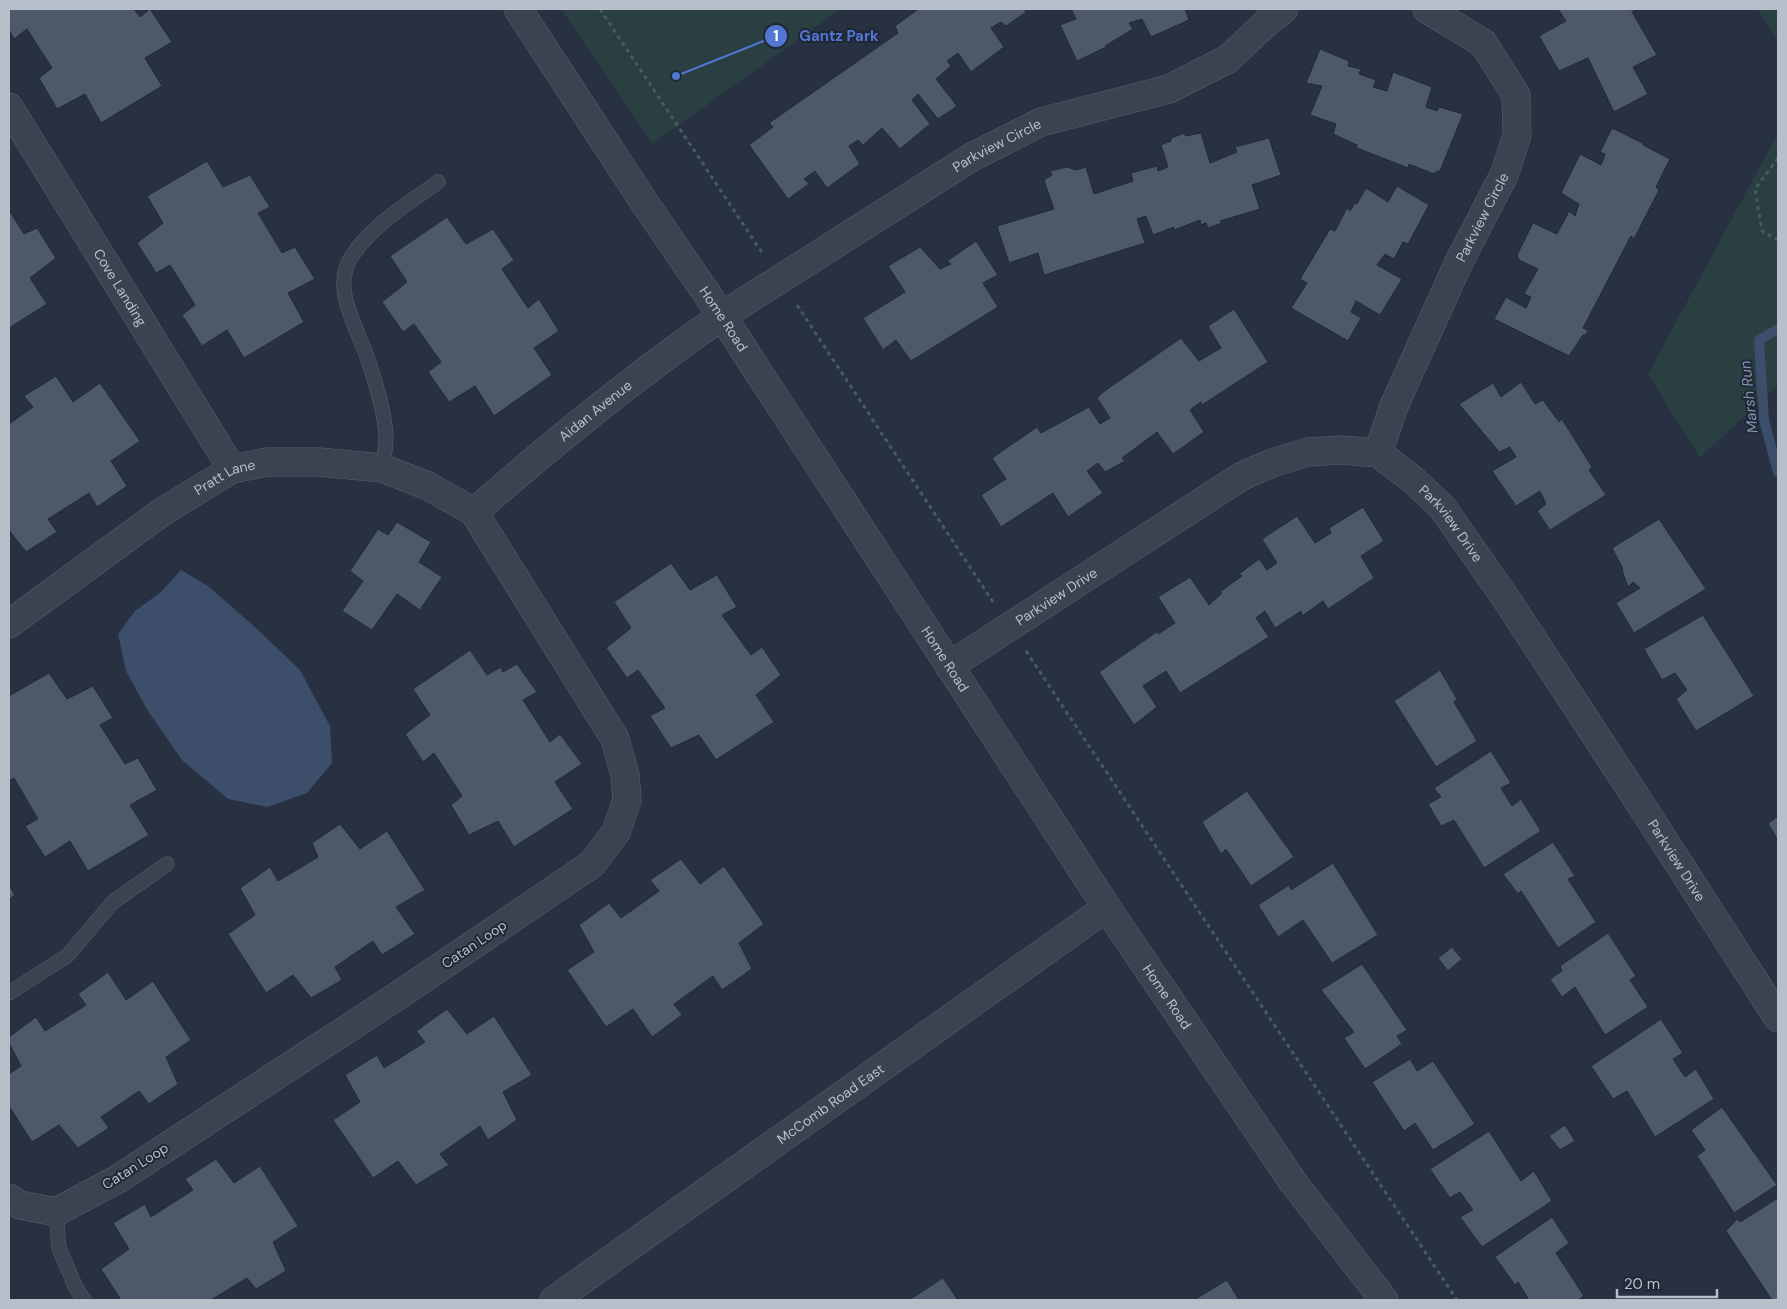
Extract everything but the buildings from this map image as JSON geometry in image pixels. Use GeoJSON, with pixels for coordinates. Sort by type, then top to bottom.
{"type":"FeatureCollection","features":[{"type":"Feature","properties":{"kind":"street","name":"Home Road"},"geometry":{"type":"LineString","coordinates":[[518,9],[644,202],[722,316],[1106,908],[1293,1182],[1384,1300]]}},
{"type":"Feature","properties":{"kind":"street","name":"Parkview Circle"},"geometry":{"type":"LineString","coordinates":[[722,316],[972,156],[1041,122],[1169,89],[1228,60],[1266,22],[1284,9]]}},
{"type":"Feature","properties":{"kind":"street","name":"Parkview Circle"},"geometry":{"type":"LineString","coordinates":[[1378,454],[1394,406],[1459,262],[1505,173],[1517,135],[1516,95],[1483,43],[1427,9]]}},
{"type":"Feature","properties":{"kind":"street","name":"Cove Landing"},"geometry":{"type":"LineString","coordinates":[[9,107],[232,469]]}},
{"type":"Feature","properties":{"kind":"street","name":"Aidan Avenue"},"geometry":{"type":"LineString","coordinates":[[474,512],[534,458],[682,344],[722,316]]}},
{"type":"Feature","properties":{"kind":"street","name":"Parkview Drive"},"geometry":{"type":"LineString","coordinates":[[949,666],[1242,476],[1272,463],[1308,452],[1341,450],[1378,454],[1412,480],[1442,507],[1528,632],[1778,1018]]}},
{"type":"Feature","properties":{"kind":"street","name":"Pratt Lane"},"geometry":{"type":"LineString","coordinates":[[9,624],[162,512],[232,469],[267,462],[319,462],[382,468],[428,486],[474,512]]}},
{"type":"Feature","properties":{"kind":"street","name":"Catan Loop"},"geometry":{"type":"LineString","coordinates":[[56,1212],[118,1179],[399,995],[592,864],[616,832],[627,800],[625,775],[615,740],[474,512]]}},
{"type":"Feature","properties":{"kind":"street","name":"McComb Road East"},"geometry":{"type":"LineString","coordinates":[[554,1300],[1106,908]]}},
{"type":"Feature","properties":{"kind":"street"},"geometry":{"type":"LineString","coordinates":[[9,1198],[20,1205],[56,1212]]}},
{"type":"Feature","properties":{"kind":"lane"},"geometry":{"type":"LineString","coordinates":[[382,468],[386,438],[380,402],[368,358],[355,328],[345,292],[343,274],[351,257],[370,232],[438,182]]}},
{"type":"Feature","properties":{"kind":"lane"},"geometry":{"type":"LineString","coordinates":[[9,993],[67,956],[113,902],[167,864]]}},
{"type":"Feature","properties":{"kind":"lane"},"geometry":{"type":"LineString","coordinates":[[56,1212],[59,1248],[76,1288],[84,1300]]}},
{"type":"Feature","properties":{"kind":"path"},"geometry":{"type":"LineString","coordinates":[[600,9],[1457,1300]]}},
{"type":"Feature","properties":{"kind":"path"},"geometry":{"type":"LineString","coordinates":[[1778,158],[1755,189],[1762,231],[1778,240]]}},
{"type":"Feature","properties":{"kind":"green space"},"geometry":{"type":"Polygon","coordinates":[[[561,9],[841,9],[652,144],[561,9]]]}},
{"type":"Feature","properties":{"kind":"green space"},"geometry":{"type":"Polygon","coordinates":[[[1757,9],[1778,9],[1778,40],[1757,9]]]}},
{"type":"Feature","properties":{"kind":"green space"},"geometry":{"type":"Polygon","coordinates":[[[1778,133],[1778,384],[1700,458],[1648,374],[1778,133]]]}},
{"type":"Feature","properties":{"kind":"water"},"geometry":{"type":"Polygon","coordinates":[[[181,570],[208,586],[300,670],[330,726],[332,763],[307,793],[267,807],[228,799],[182,760],[148,711],[126,671],[118,634],[135,611],[161,592],[181,570]]]}},
{"type":"Feature","properties":{"kind":"waterway","name":"Marsh Run"},"geometry":{"type":"LineString","coordinates":[[1778,329],[1759,340],[1764,420],[1778,472]]}},
{"type":"Feature","properties":{"kind":"place","name":"Gantz Park"},"geometry":{"type":"Point","coordinates":[676,76]}}]}
